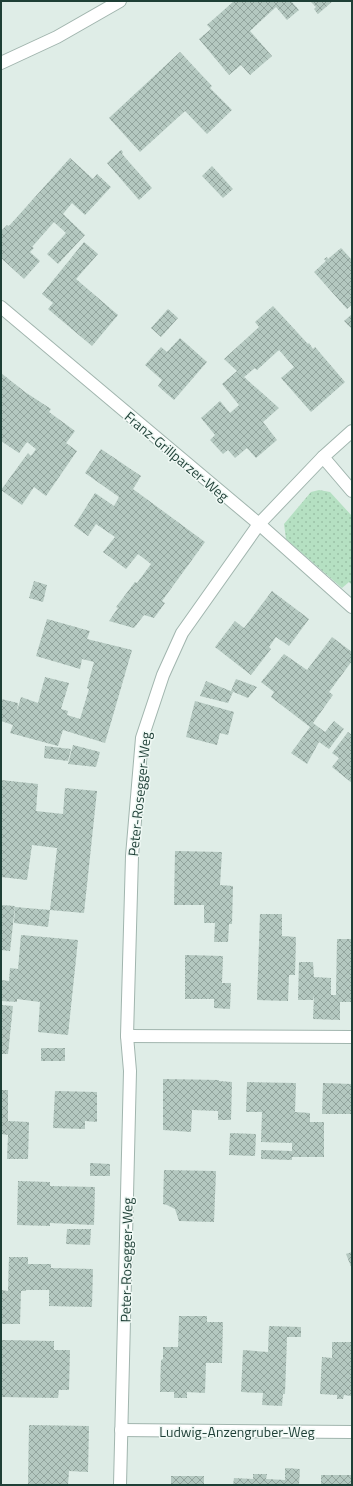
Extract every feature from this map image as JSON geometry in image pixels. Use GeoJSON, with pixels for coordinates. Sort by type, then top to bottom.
{"type":"FeatureCollection","features":[{"type":"Feature","properties":{"kind":"street"},"geometry":{"type":"LineString","coordinates":[[1,63],[57,37],[120,1]]}},
{"type":"Feature","properties":{"kind":"street","name":"Franz-Grillparzer-Weg"},"geometry":{"type":"LineString","coordinates":[[1,307],[259,524],[352,607]]}},
{"type":"Feature","properties":{"kind":"street","name":"Peter-Rosegger-Weg"},"geometry":{"type":"LineString","coordinates":[[120,1485],[130,1071],[128,1036],[132,856],[142,738],[163,675],[182,633],[259,524],[323,457],[352,430]]}},
{"type":"Feature","properties":{"kind":"street"},"geometry":{"type":"LineString","coordinates":[[323,457],[352,491]]}},
{"type":"Feature","properties":{"kind":"street"},"geometry":{"type":"LineString","coordinates":[[128,1036],[352,1037]]}},
{"type":"Feature","properties":{"kind":"street","name":"Ludwig-Anzengruber-Weg"},"geometry":{"type":"LineString","coordinates":[[121,1430],[352,1432]]}},
{"type":"Feature","properties":{"kind":"green space"},"geometry":{"type":"Polygon","coordinates":[[[319,490],[330,492],[352,516],[352,585],[349,582],[342,588],[286,539],[284,524],[311,492],[319,490]]]}},
{"type":"Feature","properties":{"kind":"building"},"geometry":{"type":"Polygon","coordinates":[[[234,1],[291,1],[299,10],[287,20],[276,7],[250,31],[272,56],[250,75],[241,65],[229,75],[199,39],[211,29],[207,25],[234,1]]]}},
{"type":"Feature","properties":{"kind":"building"},"geometry":{"type":"Polygon","coordinates":[[[310,1],[333,1],[318,14],[314,9],[316,7],[310,1]]]}},
{"type":"Feature","properties":{"kind":"building"},"geometry":{"type":"Polygon","coordinates":[[[180,52],[212,86],[210,88],[232,110],[207,134],[185,111],[140,152],[109,118],[180,52]]]}},
{"type":"Feature","properties":{"kind":"building"},"geometry":{"type":"Polygon","coordinates":[[[121,150],[123,152],[122,154],[152,188],[139,200],[107,163],[121,150]]]}},
{"type":"Feature","properties":{"kind":"building"},"geometry":{"type":"Polygon","coordinates":[[[70,158],[93,179],[97,174],[111,187],[85,215],[72,203],[63,214],[85,235],[58,264],[47,254],[66,233],[54,222],[32,247],[34,248],[30,252],[40,261],[24,279],[1,258],[1,231],[7,225],[9,226],[70,158]]]}},
{"type":"Feature","properties":{"kind":"building"},"geometry":{"type":"Polygon","coordinates":[[[212,166],[233,189],[223,198],[202,176],[212,166]]]}},
{"type":"Feature","properties":{"kind":"building"},"geometry":{"type":"Polygon","coordinates":[[[84,242],[98,254],[76,279],[118,315],[92,346],[48,309],[53,303],[42,294],[84,242]]]}},
{"type":"Feature","properties":{"kind":"building"},"geometry":{"type":"Polygon","coordinates":[[[341,248],[352,260],[352,304],[347,309],[314,272],[326,261],[324,259],[327,257],[328,259],[341,248]]]}},
{"type":"Feature","properties":{"kind":"building"},"geometry":{"type":"Polygon","coordinates":[[[273,306],[313,349],[315,347],[345,382],[311,412],[281,378],[294,367],[279,350],[257,370],[255,368],[244,377],[279,408],[263,422],[277,440],[256,458],[247,448],[235,458],[228,450],[223,454],[210,440],[215,435],[201,418],[220,401],[230,413],[239,405],[222,384],[237,371],[224,359],[259,327],[255,322],[273,306]]]}},
{"type":"Feature","properties":{"kind":"building"},"geometry":{"type":"Polygon","coordinates":[[[168,309],[178,318],[161,337],[151,328],[168,309]]]}},
{"type":"Feature","properties":{"kind":"building"},"geometry":{"type":"Polygon","coordinates":[[[352,314],[352,329],[344,321],[352,314]]]}},
{"type":"Feature","properties":{"kind":"building"},"geometry":{"type":"Polygon","coordinates":[[[180,338],[207,362],[174,400],[158,386],[162,380],[145,365],[161,347],[167,352],[180,338]]]}},
{"type":"Feature","properties":{"kind":"building"},"geometry":{"type":"Polygon","coordinates":[[[1,373],[25,392],[51,409],[49,412],[75,431],[66,443],[77,451],[46,496],[34,487],[22,505],[1,490],[28,453],[31,456],[36,449],[27,442],[19,453],[1,441],[1,373]]]}},
{"type":"Feature","properties":{"kind":"building"},"geometry":{"type":"Polygon","coordinates":[[[101,449],[141,476],[133,489],[205,542],[162,601],[165,603],[154,618],[144,615],[134,628],[109,621],[118,608],[116,607],[151,564],[138,554],[126,569],[103,552],[115,537],[96,524],[88,536],[74,526],[95,493],[114,506],[119,497],[85,473],[101,449]]]}},
{"type":"Feature","properties":{"kind":"building"},"geometry":{"type":"Polygon","coordinates":[[[34,581],[47,585],[43,602],[29,598],[34,581]]]}},
{"type":"Feature","properties":{"kind":"building"},"geometry":{"type":"Polygon","coordinates":[[[272,591],[309,619],[289,646],[276,637],[269,647],[271,649],[251,675],[215,647],[235,621],[244,628],[272,591]]]}},
{"type":"Feature","properties":{"kind":"building"},"geometry":{"type":"Polygon","coordinates":[[[47,619],[90,631],[87,639],[132,650],[105,743],[63,730],[58,746],[10,733],[13,725],[1,721],[1,699],[18,703],[17,711],[21,697],[38,703],[45,677],[69,683],[61,709],[68,711],[67,715],[80,719],[89,689],[87,688],[94,662],[82,659],[80,669],[36,656],[47,619]]]}},
{"type":"Feature","properties":{"kind":"building"},"geometry":{"type":"Polygon","coordinates":[[[332,637],[352,652],[352,661],[329,692],[333,695],[313,723],[325,732],[334,721],[344,729],[329,749],[319,742],[307,764],[291,753],[310,727],[271,697],[274,692],[261,682],[284,654],[307,670],[332,637]]]}},
{"type":"Feature","properties":{"kind":"building"},"geometry":{"type":"Polygon","coordinates":[[[236,679],[257,687],[248,698],[231,691],[236,679]]]}},
{"type":"Feature","properties":{"kind":"building"},"geometry":{"type":"Polygon","coordinates":[[[206,681],[233,692],[228,703],[200,696],[206,681]]]}},
{"type":"Feature","properties":{"kind":"building"},"geometry":{"type":"Polygon","coordinates":[[[195,701],[234,712],[228,735],[220,733],[217,745],[186,737],[195,701]]]}},
{"type":"Feature","properties":{"kind":"building"},"geometry":{"type":"Polygon","coordinates":[[[348,732],[352,735],[352,783],[332,767],[339,758],[332,753],[348,732]]]}},
{"type":"Feature","properties":{"kind":"building"},"geometry":{"type":"Polygon","coordinates":[[[73,745],[100,752],[96,767],[68,764],[73,745]]]}},
{"type":"Feature","properties":{"kind":"building"},"geometry":{"type":"Polygon","coordinates":[[[45,746],[71,749],[68,761],[44,758],[45,746]]]}},
{"type":"Feature","properties":{"kind":"building"},"geometry":{"type":"Polygon","coordinates":[[[1,780],[38,784],[36,811],[63,814],[65,788],[97,791],[84,913],[50,910],[57,848],[32,845],[27,880],[1,877],[1,780]]]}},
{"type":"Feature","properties":{"kind":"building"},"geometry":{"type":"Polygon","coordinates":[[[175,851],[222,852],[220,885],[233,886],[232,924],[229,924],[228,942],[214,942],[215,923],[204,923],[204,905],[174,905],[175,851]]]}},
{"type":"Feature","properties":{"kind":"building"},"geometry":{"type":"Polygon","coordinates":[[[1,905],[15,906],[10,951],[1,950],[1,905]]]}},
{"type":"Feature","properties":{"kind":"building"},"geometry":{"type":"Polygon","coordinates":[[[15,907],[50,910],[48,927],[14,923],[15,907]]]}},
{"type":"Feature","properties":{"kind":"building"},"geometry":{"type":"Polygon","coordinates":[[[260,914],[282,914],[282,936],[296,937],[295,975],[289,975],[288,1001],[257,1000],[260,914]]]}},
{"type":"Feature","properties":{"kind":"building"},"geometry":{"type":"Polygon","coordinates":[[[21,935],[78,940],[68,1035],[38,1032],[40,1002],[17,999],[17,1002],[1,1001],[1,980],[9,981],[10,968],[18,969],[21,935]]]}},
{"type":"Feature","properties":{"kind":"building"},"geometry":{"type":"Polygon","coordinates":[[[337,939],[352,939],[352,1002],[340,1002],[340,1020],[313,1019],[314,995],[313,1000],[298,1000],[299,962],[313,962],[314,977],[331,978],[331,995],[336,995],[337,939]]]}},
{"type":"Feature","properties":{"kind":"building"},"geometry":{"type":"Polygon","coordinates":[[[185,955],[223,956],[222,983],[231,983],[230,1009],[214,1008],[214,999],[185,999],[185,955]]]}},
{"type":"Feature","properties":{"kind":"building"},"geometry":{"type":"Polygon","coordinates":[[[1,1005],[13,1006],[8,1054],[1,1054],[1,1005]]]}},
{"type":"Feature","properties":{"kind":"building"},"geometry":{"type":"Polygon","coordinates":[[[41,1048],[65,1048],[65,1061],[41,1061],[41,1048]]]}},
{"type":"Feature","properties":{"kind":"building"},"geometry":{"type":"Polygon","coordinates":[[[163,1079],[219,1080],[232,1082],[231,1120],[218,1120],[218,1111],[192,1110],[191,1132],[163,1130],[163,1079]]]}},
{"type":"Feature","properties":{"kind":"building"},"geometry":{"type":"Polygon","coordinates":[[[247,1082],[296,1083],[295,1112],[310,1113],[310,1122],[324,1122],[324,1157],[292,1157],[292,1160],[261,1159],[261,1150],[292,1151],[292,1143],[261,1142],[262,1112],[246,1112],[247,1082]]]}},
{"type":"Feature","properties":{"kind":"building"},"geometry":{"type":"Polygon","coordinates":[[[323,1083],[352,1084],[352,1114],[322,1114],[323,1083]]]}},
{"type":"Feature","properties":{"kind":"building"},"geometry":{"type":"Polygon","coordinates":[[[1,1090],[8,1090],[8,1121],[29,1122],[28,1159],[7,1159],[8,1135],[1,1134],[1,1090]]]}},
{"type":"Feature","properties":{"kind":"building"},"geometry":{"type":"Polygon","coordinates":[[[55,1091],[97,1092],[97,1122],[85,1121],[85,1129],[53,1128],[55,1091]]]}},
{"type":"Feature","properties":{"kind":"building"},"geometry":{"type":"Polygon","coordinates":[[[230,1133],[256,1134],[255,1156],[229,1155],[230,1133]]]}},
{"type":"Feature","properties":{"kind":"building"},"geometry":{"type":"Polygon","coordinates":[[[90,1163],[110,1164],[110,1176],[90,1176],[90,1163]]]}},
{"type":"Feature","properties":{"kind":"building"},"geometry":{"type":"Polygon","coordinates":[[[164,1170],[216,1171],[214,1222],[179,1221],[175,1209],[163,1204],[164,1170]]]}},
{"type":"Feature","properties":{"kind":"building"},"geometry":{"type":"Polygon","coordinates":[[[18,1181],[50,1182],[50,1186],[95,1187],[94,1225],[50,1223],[50,1226],[17,1225],[18,1181]]]}},
{"type":"Feature","properties":{"kind":"building"},"geometry":{"type":"Polygon","coordinates":[[[67,1229],[91,1229],[90,1245],[66,1244],[67,1229]]]}},
{"type":"Feature","properties":{"kind":"building"},"geometry":{"type":"Polygon","coordinates":[[[352,1252],[352,1269],[346,1254],[352,1252]]]}},
{"type":"Feature","properties":{"kind":"building"},"geometry":{"type":"Polygon","coordinates":[[[9,1257],[28,1257],[28,1264],[51,1264],[51,1268],[93,1269],[92,1307],[49,1306],[49,1290],[26,1290],[21,1291],[20,1324],[1,1324],[1,1290],[8,1291],[9,1257]]]}},
{"type":"Feature","properties":{"kind":"building"},"geometry":{"type":"Polygon","coordinates":[[[179,1316],[207,1316],[207,1322],[223,1322],[222,1363],[206,1363],[205,1393],[187,1392],[187,1398],[174,1398],[174,1392],[160,1392],[163,1347],[178,1347],[179,1316]]]}},
{"type":"Feature","properties":{"kind":"building"},"geometry":{"type":"Polygon","coordinates":[[[269,1326],[301,1327],[301,1337],[287,1337],[285,1394],[283,1394],[282,1406],[262,1405],[263,1393],[241,1392],[243,1350],[268,1352],[269,1326]]]}},
{"type":"Feature","properties":{"kind":"building"},"geometry":{"type":"Polygon","coordinates":[[[1,1340],[54,1341],[54,1350],[70,1350],[69,1390],[59,1390],[58,1398],[1,1397],[1,1340]]]}},
{"type":"Feature","properties":{"kind":"building"},"geometry":{"type":"Polygon","coordinates":[[[332,1342],[352,1342],[352,1396],[344,1395],[343,1399],[337,1399],[337,1395],[320,1394],[322,1357],[332,1358],[332,1342]]]}},
{"type":"Feature","properties":{"kind":"building"},"geometry":{"type":"Polygon","coordinates":[[[29,1425],[89,1426],[88,1472],[69,1471],[68,1485],[28,1485],[29,1425]]]}},
{"type":"Feature","properties":{"kind":"building"},"geometry":{"type":"Polygon","coordinates":[[[285,1468],[300,1469],[299,1485],[233,1485],[234,1478],[253,1479],[253,1474],[267,1474],[266,1479],[285,1480],[285,1468]]]}},
{"type":"Feature","properties":{"kind":"building"},"geometry":{"type":"Polygon","coordinates":[[[321,1475],[352,1475],[352,1485],[321,1485],[321,1475]]]}},
{"type":"Feature","properties":{"kind":"building"},"geometry":{"type":"Polygon","coordinates":[[[171,1476],[204,1476],[204,1485],[171,1485],[171,1476]]]}}]}
